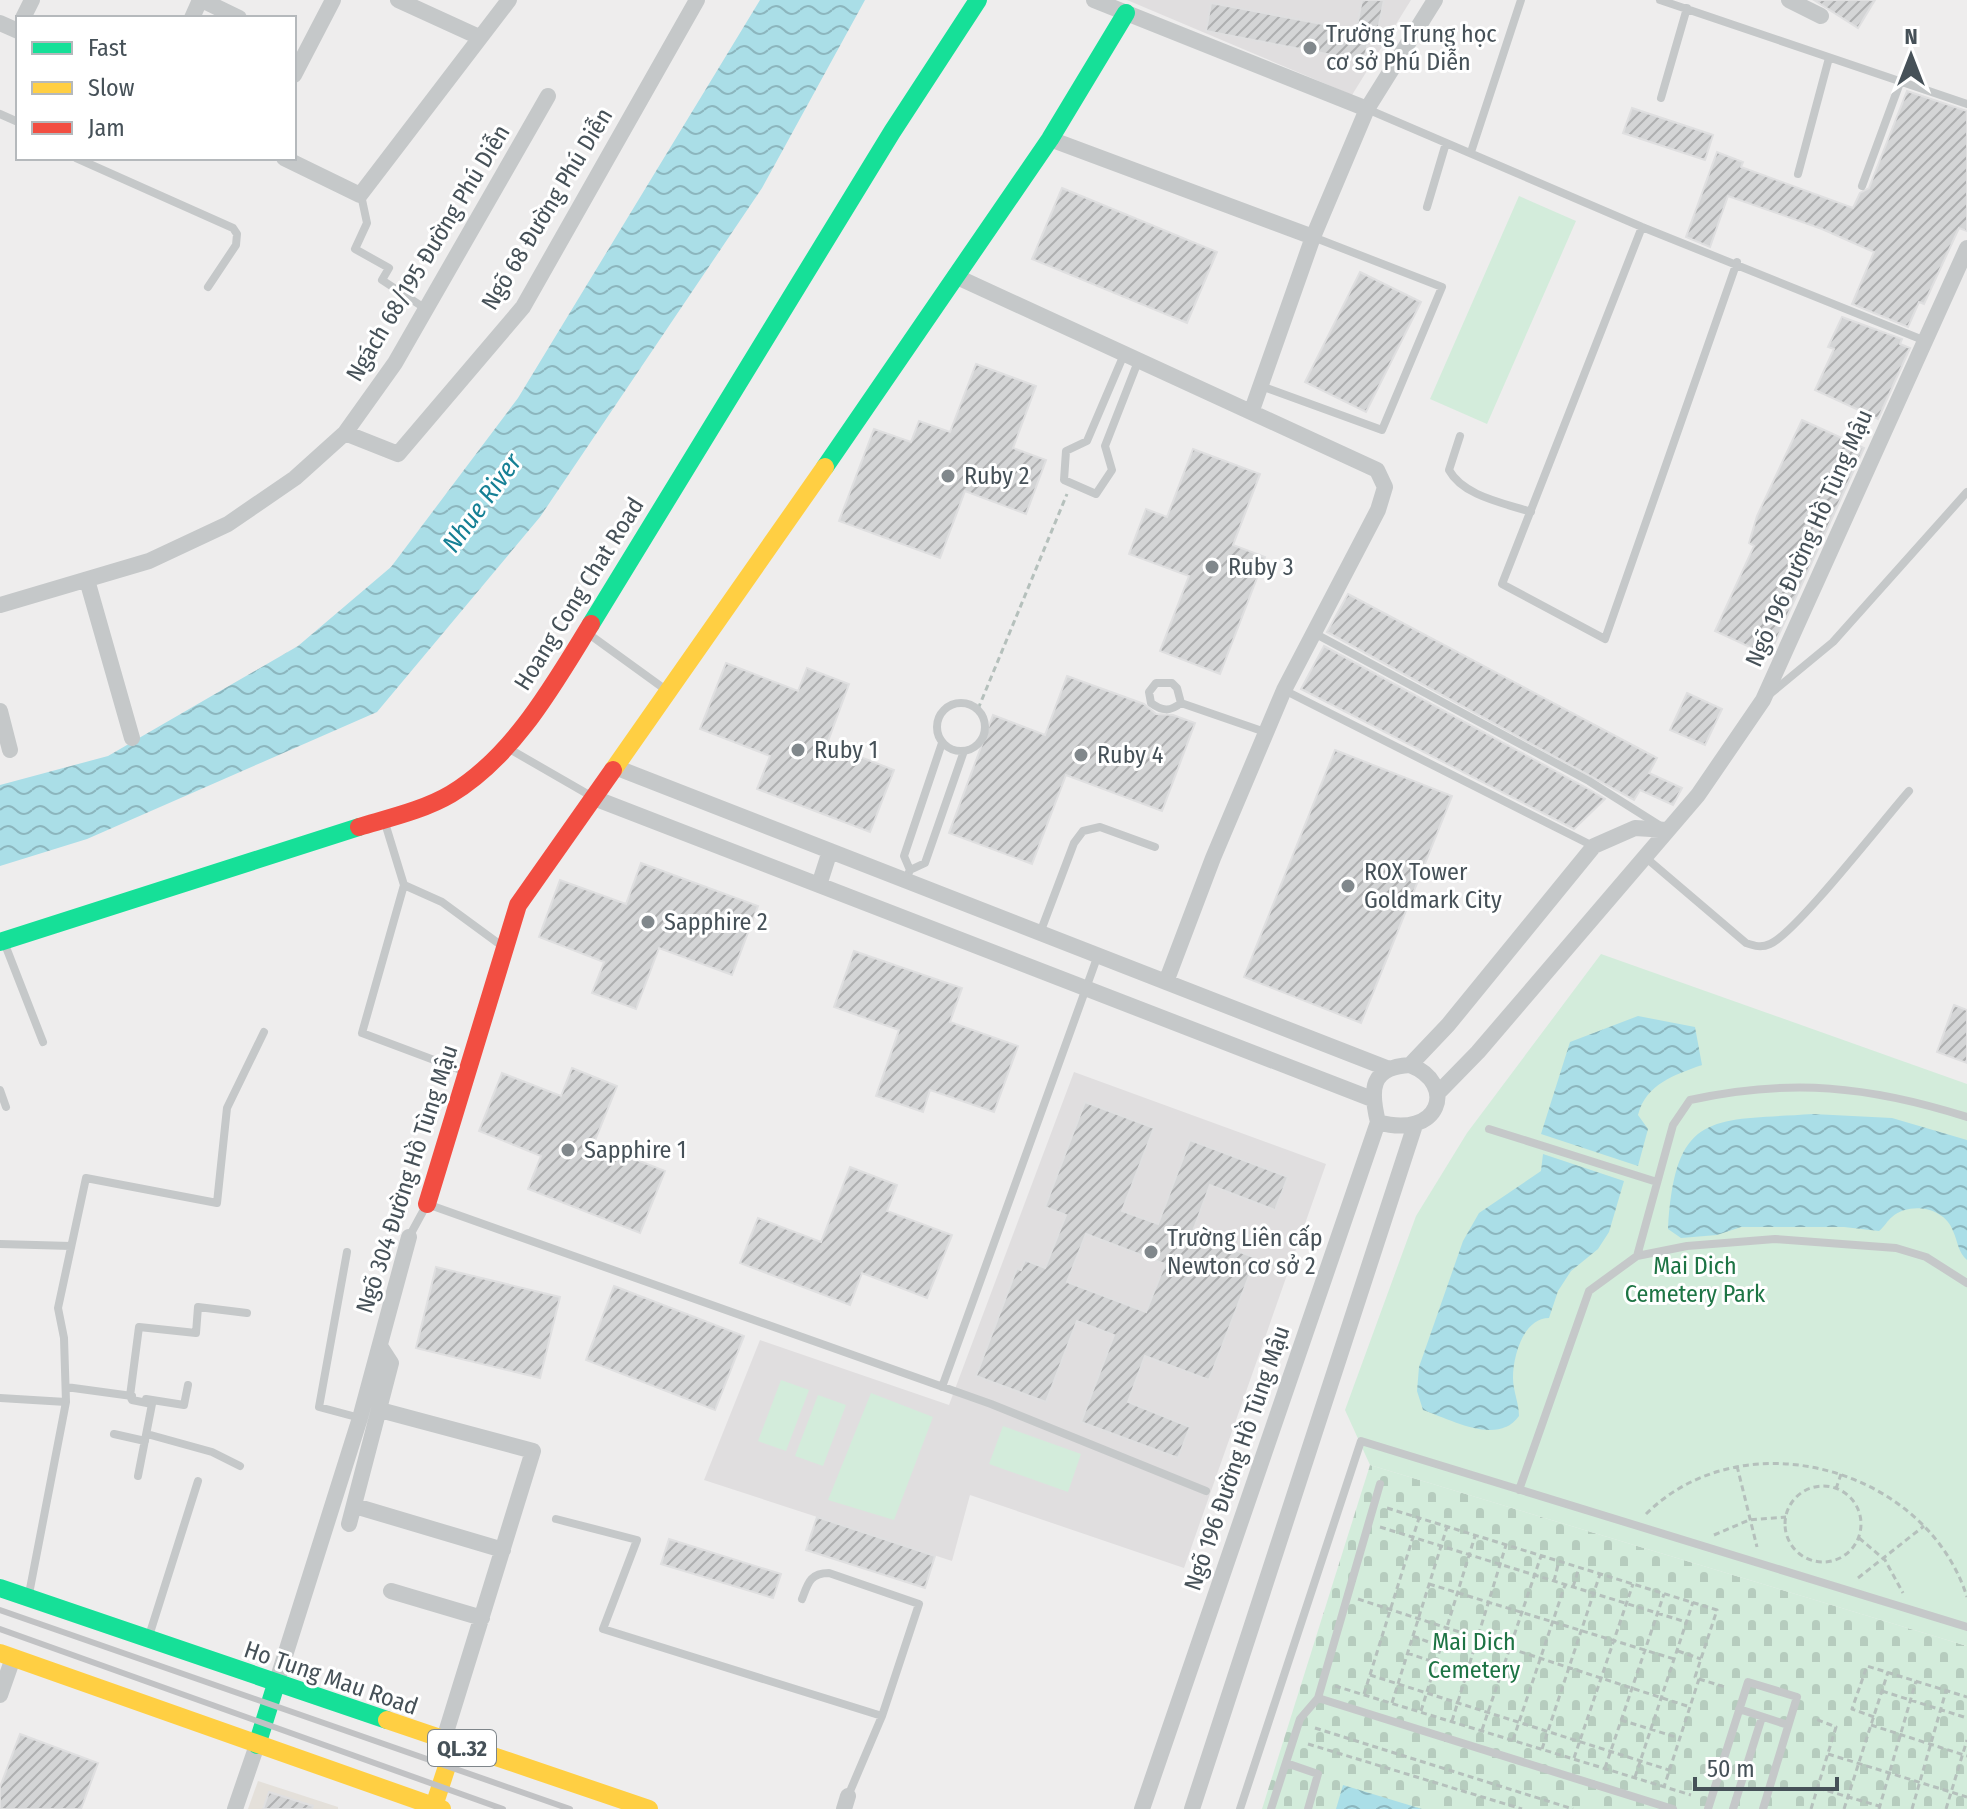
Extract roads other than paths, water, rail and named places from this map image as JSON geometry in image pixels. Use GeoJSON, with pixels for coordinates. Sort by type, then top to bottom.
{"type":"FeatureCollection","features":[{"type":"Feature","properties":{"kind":"main road","name":"Hoang Cong Chat Road"},"geometry":{"type":"LineString","coordinates":[[2,942],[384,819],[449,795],[505,746],[560,674],[892,132],[978,0]]}},
{"type":"Feature","properties":{"kind":"main road","name":"Ngõ 304 Đường Hồ Tùng Mậu"},"geometry":{"type":"LineString","coordinates":[[427,1204],[518,905],[1050,139],[1126,13]]}},
{"type":"Feature","properties":{"kind":"main road","name":"Ho Tung Mau Road"},"geometry":{"type":"LineString","coordinates":[[0,1588],[649,1809]]}},
{"type":"Feature","properties":{"kind":"main road"},"geometry":{"type":"LineString","coordinates":[[6,1656],[438,1808],[448,1743]]}},
{"type":"Feature","properties":{"kind":"main road"},"geometry":{"type":"LineString","coordinates":[[257,1745],[276,1684]]}},
{"type":"Feature","properties":{"kind":"street"},"geometry":{"type":"LineString","coordinates":[[201,0],[235,16]]}},
{"type":"Feature","properties":{"kind":"street"},"geometry":{"type":"LineString","coordinates":[[300,48],[333,0]]}},
{"type":"Feature","properties":{"kind":"street"},"geometry":{"type":"LineString","coordinates":[[398,0],[479,37]]}},
{"type":"Feature","properties":{"kind":"street"},"geometry":{"type":"LineString","coordinates":[[288,160],[360,195],[509,0]]}},
{"type":"Feature","properties":{"kind":"street","name":"Ngõ 68 Đường Phú Diễn"},"geometry":{"type":"LineString","coordinates":[[345,433],[398,454],[523,307],[697,0]]}},
{"type":"Feature","properties":{"kind":"street"},"geometry":{"type":"LineString","coordinates":[[1094,0],[1367,109]]}},
{"type":"Feature","properties":{"kind":"street"},"geometry":{"type":"LineString","coordinates":[[1252,410],[1313,237],[1367,109],[1435,0]]}},
{"type":"Feature","properties":{"kind":"street"},"geometry":{"type":"LineString","coordinates":[[1789,0],[1821,16]]}},
{"type":"Feature","properties":{"kind":"street","name":"Ngách 68/195 Đường Phú Diễn"},"geometry":{"type":"LineString","coordinates":[[345,433],[395,363],[548,96]]}},
{"type":"Feature","properties":{"kind":"street"},"geometry":{"type":"LineString","coordinates":[[1050,139],[1313,237]]}},
{"type":"Feature","properties":{"kind":"street","name":"Ngõ 196 Đường Hồ Tùng Mậu"},"geometry":{"type":"LineString","coordinates":[[1437,1094],[1478,1052],[1698,795],[1763,700],[1967,248]]}},
{"type":"Feature","properties":{"kind":"street"},"geometry":{"type":"LineString","coordinates":[[955,276],[1377,470],[1385,487],[1378,510],[1284,690],[1166,982]]}},
{"type":"Feature","properties":{"kind":"street"},"geometry":{"type":"LineString","coordinates":[[0,605],[149,561],[228,524],[295,478],[345,433]]}},
{"type":"Feature","properties":{"kind":"street"},"geometry":{"type":"LineString","coordinates":[[87,580],[132,738]]}},
{"type":"Feature","properties":{"kind":"street"},"geometry":{"type":"LineString","coordinates":[[0,711],[10,750]]}},
{"type":"Feature","properties":{"kind":"street"},"geometry":{"type":"LineString","coordinates":[[615,767],[830,851],[907,875],[1040,933],[1389,1069],[1410,1065],[1423,1070],[1433,1081],[1437,1094],[1434,1109],[1426,1120],[1414,1128],[1399,1129],[1378,1122],[1372,1099],[1374,1085],[1389,1069]]}},
{"type":"Feature","properties":{"kind":"street"},"geometry":{"type":"LineString","coordinates":[[594,798],[1372,1099]]}},
{"type":"Feature","properties":{"kind":"street"},"geometry":{"type":"LineString","coordinates":[[1410,1065],[1448,1025],[1594,846],[1635,828],[1667,830]]}},
{"type":"Feature","properties":{"kind":"street"},"geometry":{"type":"LineString","coordinates":[[819,885],[830,851]]}},
{"type":"Feature","properties":{"kind":"street","name":"Ngõ 196 Đường Hồ Tùng Mậu"},"geometry":{"type":"LineString","coordinates":[[1142,1809],[1378,1122]]}},
{"type":"Feature","properties":{"kind":"street"},"geometry":{"type":"LineString","coordinates":[[1192,1809],[1414,1128]]}},
{"type":"Feature","properties":{"kind":"street","name":"Ngõ 304 Đường Hồ Tùng Mậu"},"geometry":{"type":"LineString","coordinates":[[276,1684],[360,1418],[409,1237]]}},
{"type":"Feature","properties":{"kind":"street"},"geometry":{"type":"LineString","coordinates":[[349,1524],[391,1363],[380,1346]]}},
{"type":"Feature","properties":{"kind":"street"},"geometry":{"type":"LineString","coordinates":[[380,1410],[533,1451],[448,1743]]}},
{"type":"Feature","properties":{"kind":"street"},"geometry":{"type":"LineString","coordinates":[[355,1506],[503,1550]]}},
{"type":"Feature","properties":{"kind":"street"},"geometry":{"type":"LineString","coordinates":[[391,1591],[482,1618]]}},
{"type":"Feature","properties":{"kind":"street"},"geometry":{"type":"LineString","coordinates":[[0,1695],[6,1656]]}},
{"type":"Feature","properties":{"kind":"street"},"geometry":{"type":"LineString","coordinates":[[235,1809],[257,1745]]}},
{"type":"Feature","properties":{"kind":"lane"},"geometry":{"type":"LineString","coordinates":[[1471,152],[1521,0]]}},
{"type":"Feature","properties":{"kind":"lane"},"geometry":{"type":"LineString","coordinates":[[1660,0],[1967,104]]}},
{"type":"Feature","properties":{"kind":"lane"},"geometry":{"type":"LineString","coordinates":[[1661,98],[1687,8]]}},
{"type":"Feature","properties":{"kind":"lane"},"geometry":{"type":"LineString","coordinates":[[1798,174],[1829,58]]}},
{"type":"Feature","properties":{"kind":"lane"},"geometry":{"type":"LineString","coordinates":[[1862,186],[1901,80]]}},
{"type":"Feature","properties":{"kind":"lane"},"geometry":{"type":"LineString","coordinates":[[1367,109],[1642,227],[1737,262],[1923,340]]}},
{"type":"Feature","properties":{"kind":"lane"},"geometry":{"type":"LineString","coordinates":[[1427,207],[1446,143]]}},
{"type":"Feature","properties":{"kind":"lane"},"geometry":{"type":"LineString","coordinates":[[80,160],[233,228],[237,234],[236,245],[208,287]]}},
{"type":"Feature","properties":{"kind":"lane"},"geometry":{"type":"LineString","coordinates":[[360,195],[367,223],[355,249],[389,268],[382,280],[426,309]]}},
{"type":"Feature","properties":{"kind":"lane"},"geometry":{"type":"LineString","coordinates":[[1642,227],[1502,584],[1605,639],[1737,262]]}},
{"type":"Feature","properties":{"kind":"lane"},"geometry":{"type":"LineString","coordinates":[[1261,386],[1382,430],[1442,287],[1313,237]]}},
{"type":"Feature","properties":{"kind":"lane"},"geometry":{"type":"LineString","coordinates":[[1132,356],[1105,446],[1112,470],[1096,494],[1071,486],[1064,480],[1066,451],[1087,441],[1132,356]]}},
{"type":"Feature","properties":{"kind":"lane"},"geometry":{"type":"LineString","coordinates":[[1460,436],[1449,470],[1454,481],[1467,489],[1531,512]]}},
{"type":"Feature","properties":{"kind":"lane"},"geometry":{"type":"LineString","coordinates":[[1763,700],[1833,642],[1967,492]]}},
{"type":"Feature","properties":{"kind":"lane"},"geometry":{"type":"LineString","coordinates":[[586,631],[668,692]]}},
{"type":"Feature","properties":{"kind":"lane"},"geometry":{"type":"LineString","coordinates":[[1313,633],[1589,781],[1667,830]]}},
{"type":"Feature","properties":{"kind":"lane"},"geometry":{"type":"LineString","coordinates":[[1284,690],[1594,846]]}},
{"type":"Feature","properties":{"kind":"lane"},"geometry":{"type":"LineString","coordinates":[[963,702],[978,709],[985,730],[978,744],[964,751],[925,863],[907,875],[904,856],[942,743],[936,728],[947,706],[963,702]]}},
{"type":"Feature","properties":{"kind":"lane"},"geometry":{"type":"LineString","coordinates":[[1181,703],[1266,733]]}},
{"type":"Feature","properties":{"kind":"lane"},"geometry":{"type":"LineString","coordinates":[[942,743],[964,751]]}},
{"type":"Feature","properties":{"kind":"lane"},"geometry":{"type":"LineString","coordinates":[[505,746],[594,798]]}},
{"type":"Feature","properties":{"kind":"lane"},"geometry":{"type":"LineString","coordinates":[[1645,856],[1746,943],[1758,947],[1773,943],[1795,923],[1909,791]]}},
{"type":"Feature","properties":{"kind":"lane"},"geometry":{"type":"LineString","coordinates":[[384,819],[404,885],[362,1033],[467,1073]]}},
{"type":"Feature","properties":{"kind":"lane"},"geometry":{"type":"LineString","coordinates":[[1040,933],[1074,843],[1083,831],[1100,827],[1155,847]]}},
{"type":"Feature","properties":{"kind":"lane"},"geometry":{"type":"LineString","coordinates":[[404,885],[442,902],[505,948]]}},
{"type":"Feature","properties":{"kind":"lane"},"geometry":{"type":"LineString","coordinates":[[2,942],[43,1042]]}},
{"type":"Feature","properties":{"kind":"lane"},"geometry":{"type":"LineString","coordinates":[[942,1387],[1098,955]]}},
{"type":"Feature","properties":{"kind":"lane"},"geometry":{"type":"LineString","coordinates":[[28,1599],[66,1402],[58,1308],[86,1178],[217,1203],[227,1108],[264,1032]]}},
{"type":"Feature","properties":{"kind":"lane"},"geometry":{"type":"LineString","coordinates":[[1637,1256],[1673,1125],[1690,1100],[1745,1088],[1847,1087],[1915,1101],[1967,1117]]}},
{"type":"Feature","properties":{"kind":"lane"},"geometry":{"type":"LineString","coordinates":[[0,1090],[6,1107]]}},
{"type":"Feature","properties":{"kind":"lane"},"geometry":{"type":"LineString","coordinates":[[1489,1129],[1657,1182]]}},
{"type":"Feature","properties":{"kind":"lane"},"geometry":{"type":"LineString","coordinates":[[427,1204],[942,1387],[1206,1491]]}},
{"type":"Feature","properties":{"kind":"lane","name":"Ngõ 304 Đường Hồ Tùng Mậu"},"geometry":{"type":"LineString","coordinates":[[409,1237],[427,1204]]}},
{"type":"Feature","properties":{"kind":"lane"},"geometry":{"type":"LineString","coordinates":[[1519,1490],[1589,1291],[1637,1256],[1687,1246],[1775,1239],[1896,1248],[1926,1257],[1967,1283]]}},
{"type":"Feature","properties":{"kind":"lane"},"geometry":{"type":"LineString","coordinates":[[0,1244],[71,1246]]}},
{"type":"Feature","properties":{"kind":"lane"},"geometry":{"type":"LineString","coordinates":[[347,1252],[319,1407],[360,1418]]}},
{"type":"Feature","properties":{"kind":"lane"},"geometry":{"type":"LineString","coordinates":[[138,1476],[152,1404],[132,1400],[130,1396],[139,1327],[196,1333],[198,1307],[247,1313]]}},
{"type":"Feature","properties":{"kind":"lane"},"geometry":{"type":"LineString","coordinates":[[66,1387],[184,1405],[188,1385]]}},
{"type":"Feature","properties":{"kind":"lane"},"geometry":{"type":"LineString","coordinates":[[0,1398],[66,1402]]}},
{"type":"Feature","properties":{"kind":"lane"},"geometry":{"type":"LineString","coordinates":[[114,1434],[212,1452],[240,1466]]}},
{"type":"Feature","properties":{"kind":"lane"},"geometry":{"type":"LineString","coordinates":[[1240,1809],[1361,1441],[1967,1627]]}},
{"type":"Feature","properties":{"kind":"lane"},"geometry":{"type":"LineString","coordinates":[[147,1640],[198,1481]]}},
{"type":"Feature","properties":{"kind":"lane"},"geometry":{"type":"LineString","coordinates":[[1271,1809],[1300,1719],[1318,1698],[1380,1484]]}},
{"type":"Feature","properties":{"kind":"lane"},"geometry":{"type":"LineString","coordinates":[[329,1518],[349,1524]]}},
{"type":"Feature","properties":{"kind":"lane"},"geometry":{"type":"LineString","coordinates":[[556,1519],[637,1540],[603,1629],[882,1716]]}},
{"type":"Feature","properties":{"kind":"lane"},"geometry":{"type":"LineString","coordinates":[[802,1599],[810,1579],[817,1573],[829,1573],[919,1604],[882,1716],[846,1803]]}},
{"type":"Feature","properties":{"kind":"lane"},"geometry":{"type":"LineString","coordinates":[[1708,1809],[1748,1682],[1797,1697],[1763,1809]]}},
{"type":"Feature","properties":{"kind":"lane"},"geometry":{"type":"LineString","coordinates":[[1318,1698],[1673,1809]]}},
{"type":"Feature","properties":{"kind":"lane"},"geometry":{"type":"LineString","coordinates":[[1739,1709],[1788,1725]]}},
{"type":"Feature","properties":{"kind":"lane"},"geometry":{"type":"LineString","coordinates":[[1733,1809],[1762,1717]]}},
{"type":"Feature","properties":{"kind":"lane"},"geometry":{"type":"LineString","coordinates":[[1286,1763],[1318,1774],[1308,1809]]}},
{"type":"Feature","properties":{"kind":"water","name":"Nhue River"},"geometry":{"type":"Polygon","coordinates":[[[760,0],[865,0],[762,188],[540,517],[377,712],[87,839],[0,866],[0,785],[108,756],[298,646],[391,567],[518,398],[760,0]]]}},
{"type":"Feature","properties":{"kind":"water"},"geometry":{"type":"Polygon","coordinates":[[[1638,1016],[1695,1027],[1702,1065],[1662,1082],[1647,1096],[1638,1115],[1648,1129],[1638,1166],[1541,1134],[1570,1042],[1638,1016]]]}},
{"type":"Feature","properties":{"kind":"water"},"geometry":{"type":"Polygon","coordinates":[[[1813,1114],[1892,1118],[1967,1140],[1967,1260],[1949,1223],[1935,1212],[1918,1208],[1900,1212],[1879,1231],[1844,1227],[1741,1227],[1717,1235],[1681,1238],[1668,1229],[1679,1161],[1690,1142],[1705,1129],[1749,1118],[1813,1114]]]}},
{"type":"Feature","properties":{"kind":"water"},"geometry":{"type":"Polygon","coordinates":[[[1543,1154],[1624,1181],[1609,1232],[1598,1249],[1571,1271],[1558,1291],[1549,1318],[1533,1324],[1522,1339],[1513,1378],[1519,1416],[1510,1425],[1487,1430],[1474,1428],[1423,1410],[1417,1391],[1419,1367],[1463,1241],[1479,1213],[1541,1171],[1543,1154]]]}},
{"type":"Feature","properties":{"kind":"water"},"geometry":{"type":"Polygon","coordinates":[[[1343,1785],[1422,1809],[1336,1809],[1343,1785]]]}},
{"type":"Feature","properties":{"kind":"railway"},"geometry":{"type":"LineString","coordinates":[[0,1610],[570,1809]]}},
{"type":"Feature","properties":{"kind":"railway"},"geometry":{"type":"LineString","coordinates":[[0,1629],[503,1809]]}},
{"type":"Feature","properties":{"kind":"place","name":"Trường Trung học cơ sở Phú Diễn"},"geometry":{"type":"Point","coordinates":[1310,48]}},
{"type":"Feature","properties":{"kind":"place","name":"Ruby 2"},"geometry":{"type":"Point","coordinates":[948,476]}},
{"type":"Feature","properties":{"kind":"place","name":"Ruby 3"},"geometry":{"type":"Point","coordinates":[1212,567]}},
{"type":"Feature","properties":{"kind":"place","name":"Ruby 1"},"geometry":{"type":"Point","coordinates":[798,750]}},
{"type":"Feature","properties":{"kind":"place","name":"Ruby 4"},"geometry":{"type":"Point","coordinates":[1081,755]}},
{"type":"Feature","properties":{"kind":"place","name":"ROX Tower Goldmark City"},"geometry":{"type":"Point","coordinates":[1348,886]}},
{"type":"Feature","properties":{"kind":"place","name":"Sapphire 2"},"geometry":{"type":"Point","coordinates":[648,922]}},
{"type":"Feature","properties":{"kind":"place","name":"Sapphire 1"},"geometry":{"type":"Point","coordinates":[568,1150]}},
{"type":"Feature","properties":{"kind":"place","name":"Trường Liên cấp Newton cơ sở 2"},"geometry":{"type":"Point","coordinates":[1151,1252]}},
{"type":"Feature","properties":{"kind":"park label","name":"Mai Dich Cemetery Park"},"geometry":{"type":"Point","coordinates":[1695,1280]}},
{"type":"Feature","properties":{"kind":"park label","name":"Mai Dich Cemetery"},"geometry":{"type":"Point","coordinates":[1474,1656]}}]}
